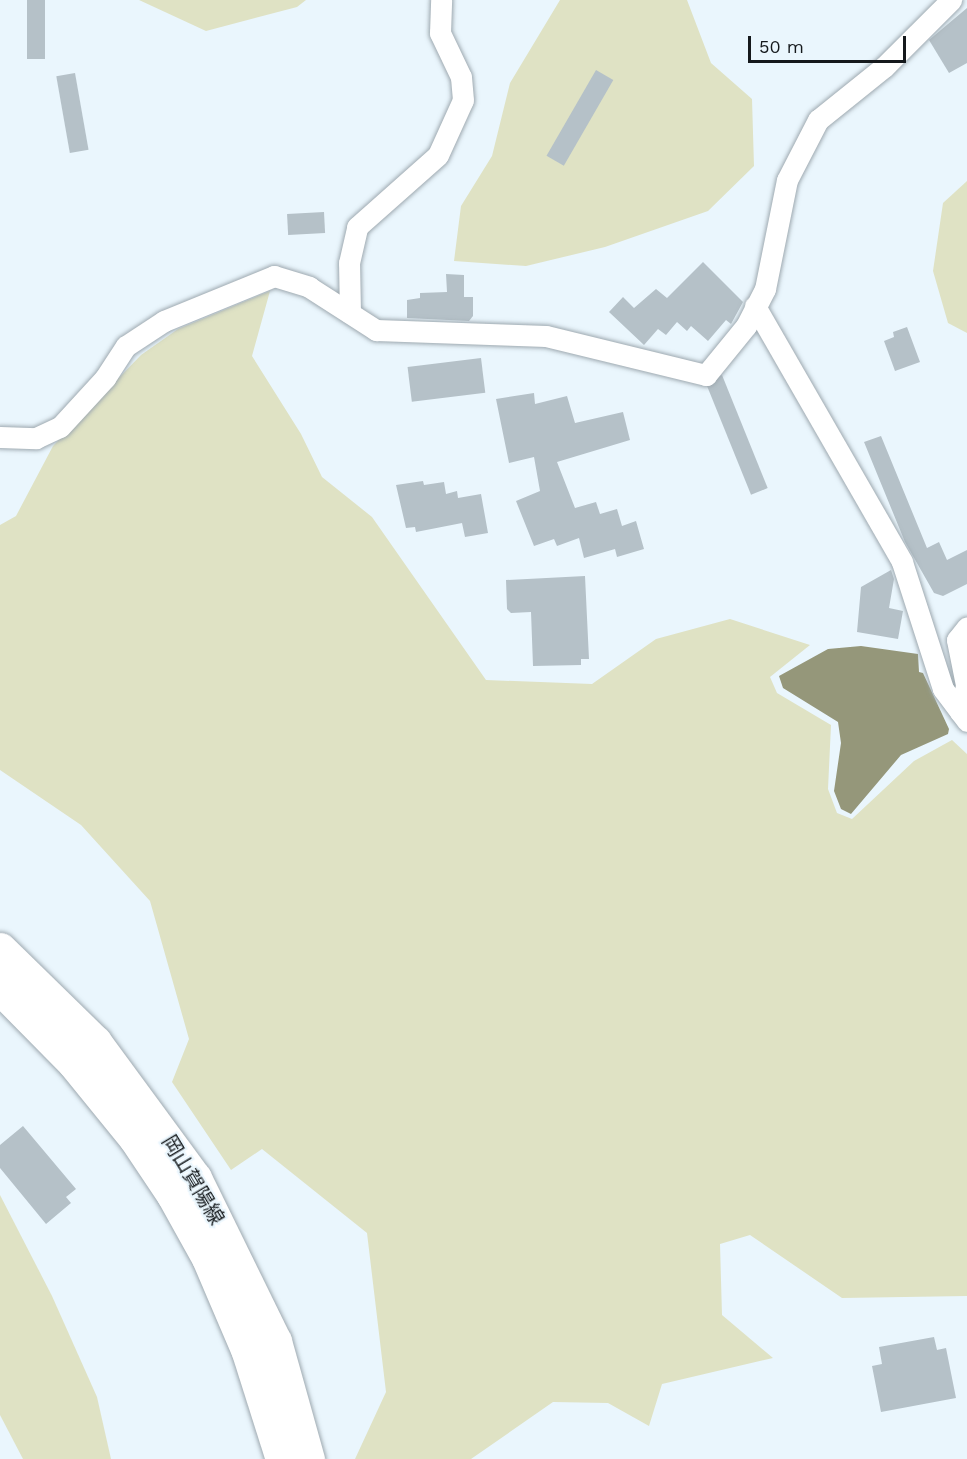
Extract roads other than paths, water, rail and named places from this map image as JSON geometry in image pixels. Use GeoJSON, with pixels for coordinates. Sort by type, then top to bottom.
{"type":"FeatureCollection","features":[{"type":"Feature","properties":{"kind":"main road","name":"岡山賀陽線"},"geometry":{"type":"LineString","coordinates":[[0,949],[95,1042],[195,1178],[275,1341],[308,1459]]}},
{"type":"Feature","properties":{"kind":"main road","name":"岡山賀陽線"},"geometry":{"type":"LineString","coordinates":[[0,988],[74,1063],[135,1138],[173,1195],[208,1258],[248,1352],[282,1459]]}},
{"type":"Feature","properties":{"kind":"street"},"geometry":{"type":"LineString","coordinates":[[350,313],[349,263],[357,227],[438,155],[463,100],[461,77],[440,33],[441,0]]}},
{"type":"Feature","properties":{"kind":"street"},"geometry":{"type":"LineString","coordinates":[[0,437],[36,438],[60,427],[82,406],[126,346],[164,321],[274,276],[309,287],[376,330],[546,336],[706,375],[746,326],[765,289],[787,180],[818,120],[884,67],[951,0]]}},
{"type":"Feature","properties":{"kind":"street"},"geometry":{"type":"LineString","coordinates":[[755,306],[902,562],[944,689],[964,717]]}},
{"type":"Feature","properties":{"kind":"street"},"geometry":{"type":"LineString","coordinates":[[964,717],[966,685],[957,640],[967,627]]}}]}
